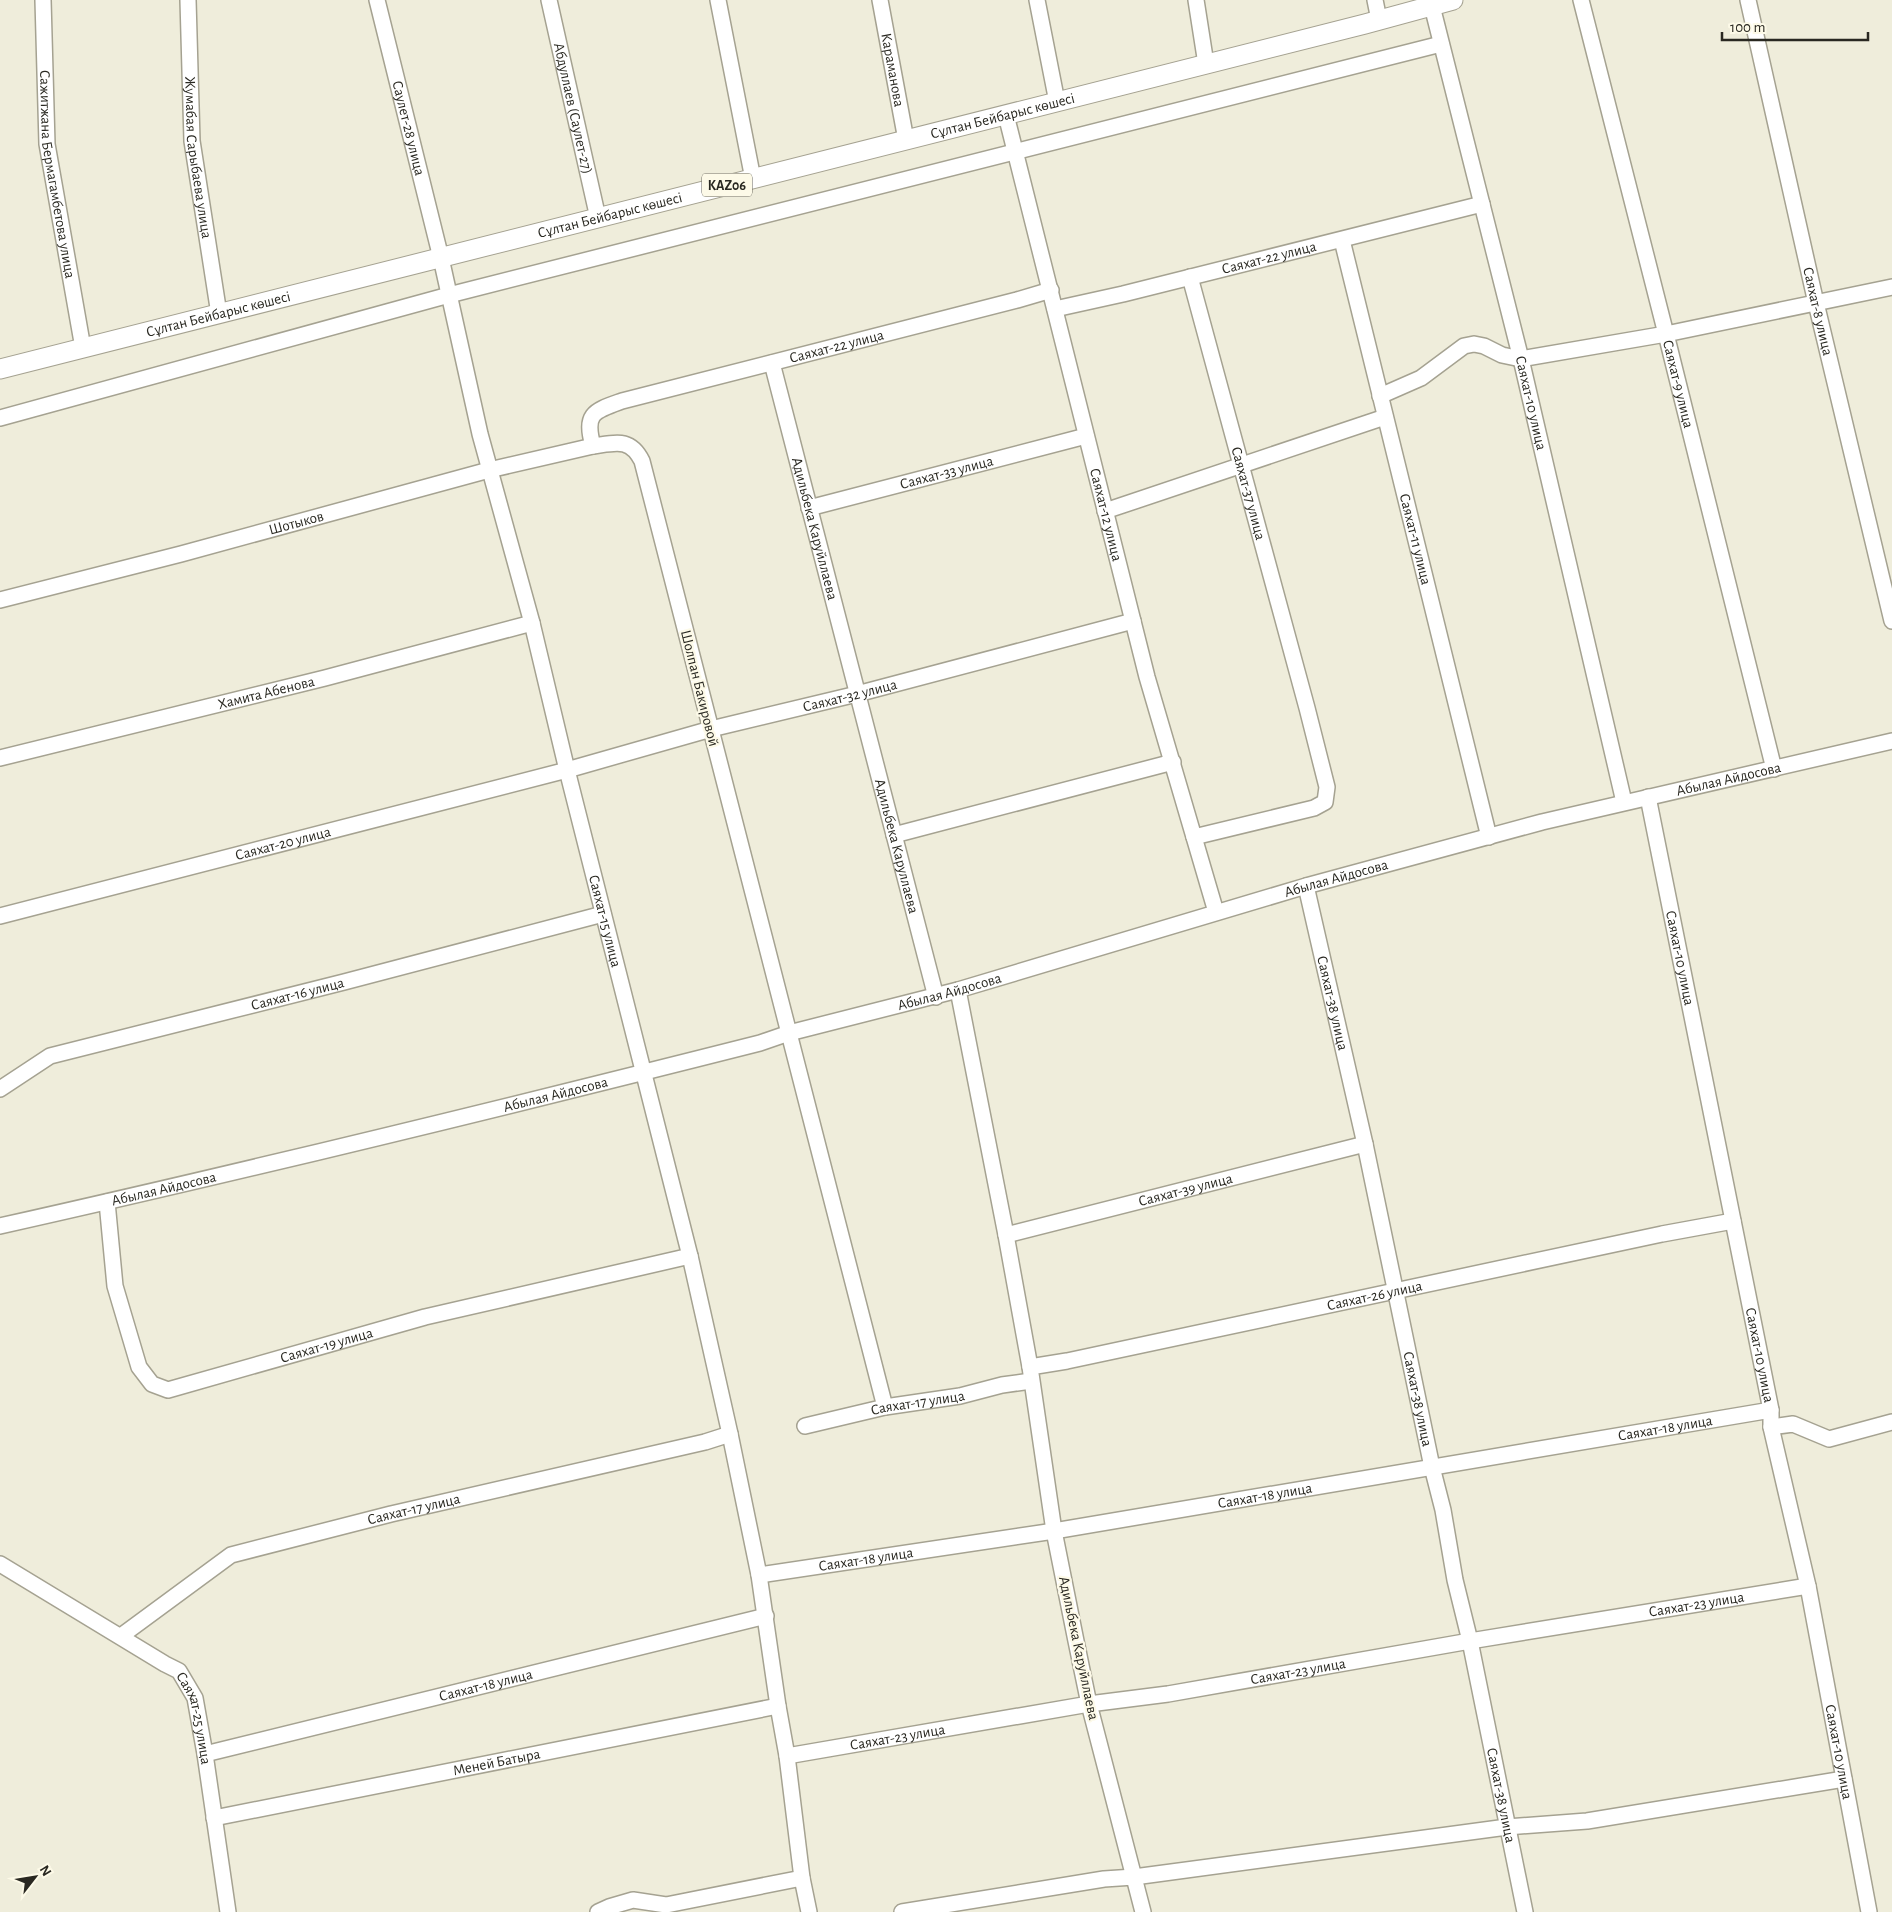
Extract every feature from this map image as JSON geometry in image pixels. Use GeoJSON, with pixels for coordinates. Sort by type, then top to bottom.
{"type":"FeatureCollection","features":[{"type":"Feature","properties":{"kind":"main road","name":"Сұлтан Бейбарыс көшесі"},"geometry":{"type":"LineString","coordinates":[[0,369],[1006,115],[1452,0]]}},
{"type":"Feature","properties":{"kind":"street","name":"Сажитжана Бермагамбетова улица"},"geometry":{"type":"LineString","coordinates":[[43,0],[47,144],[83,348]]}},
{"type":"Feature","properties":{"kind":"street","name":"Жумабая Сарыбаева улица"},"geometry":{"type":"LineString","coordinates":[[188,0],[192,141],[219,314]]}},
{"type":"Feature","properties":{"kind":"street","name":"Саулет-28 улица"},"geometry":{"type":"LineString","coordinates":[[377,0],[441,258],[488,470]]}},
{"type":"Feature","properties":{"kind":"street","name":"Абдуллаев (Саулет-27)"},"geometry":{"type":"LineString","coordinates":[[549,0],[598,218]]}},
{"type":"Feature","properties":{"kind":"street"},"geometry":{"type":"LineString","coordinates":[[718,0],[754,179]]}},
{"type":"Feature","properties":{"kind":"street","name":"Караманова"},"geometry":{"type":"LineString","coordinates":[[880,0],[906,140]]}},
{"type":"Feature","properties":{"kind":"street"},"geometry":{"type":"LineString","coordinates":[[1037,0],[1056,102]]}},
{"type":"Feature","properties":{"kind":"street"},"geometry":{"type":"LineString","coordinates":[[1196,0],[1206,64]]}},
{"type":"Feature","properties":{"kind":"street"},"geometry":{"type":"LineString","coordinates":[[1375,0],[1379,20]]}},
{"type":"Feature","properties":{"kind":"street","name":"Саяхат-9 улица"},"geometry":{"type":"LineString","coordinates":[[1581,0],[1774,769]]}},
{"type":"Feature","properties":{"kind":"street","name":"Саяхат-8 улица"},"geometry":{"type":"LineString","coordinates":[[1748,0],[1816,303],[1892,621]]}},
{"type":"Feature","properties":{"kind":"street","name":"Саяхат-10 улица"},"geometry":{"type":"LineString","coordinates":[[1432,6],[1521,359],[1624,802]]}},
{"type":"Feature","properties":{"kind":"street"},"geometry":{"type":"LineString","coordinates":[[0,418],[449,295],[1441,44]]}},
{"type":"Feature","properties":{"kind":"street","name":"Саяхат-12 улица"},"geometry":{"type":"LineString","coordinates":[[1006,115],[1147,677],[1216,912]]}},
{"type":"Feature","properties":{"kind":"street","name":"Саяхат-22 улица"},"geometry":{"type":"LineString","coordinates":[[1055,309],[1123,294],[1482,204]]}},
{"type":"Feature","properties":{"kind":"street","name":"Саяхат-11 улица"},"geometry":{"type":"LineString","coordinates":[[1342,240],[1489,837]]}},
{"type":"Feature","properties":{"kind":"street","name":"Саяхат-37 улица"},"geometry":{"type":"LineString","coordinates":[[1190,277],[1327,787],[1325,802],[1314,808],[1194,837]]}},
{"type":"Feature","properties":{"kind":"street"},"geometry":{"type":"LineString","coordinates":[[1380,396],[1421,378],[1464,346],[1474,344],[1484,346],[1502,355],[1521,359],[1666,334],[1892,287]]}},
{"type":"Feature","properties":{"kind":"street","name":"Саяхат-22 улица"},"geometry":{"type":"LineString","coordinates":[[593,446],[589,430],[591,417],[600,409],[622,401],[1051,290]]}},
{"type":"Feature","properties":{"kind":"street","name":"Адильбека Каруйллаева"},"geometry":{"type":"LineString","coordinates":[[772,363],[857,694]]}},
{"type":"Feature","properties":{"kind":"street"},"geometry":{"type":"LineString","coordinates":[[1105,511],[1385,417]]}},
{"type":"Feature","properties":{"kind":"street","name":"Саяхат-33 улица"},"geometry":{"type":"LineString","coordinates":[[808,508],[1086,436]]}},
{"type":"Feature","properties":{"kind":"street","name":"Шолпан Бакировой"},"geometry":{"type":"LineString","coordinates":[[593,446],[619,443],[629,445],[637,451],[642,461],[885,1407]]}},
{"type":"Feature","properties":{"kind":"street","name":"Шотыков"},"geometry":{"type":"LineString","coordinates":[[0,600],[181,554],[488,470],[593,446]]}},
{"type":"Feature","properties":{"kind":"street","name":"Саяхат-15 улица"},"geometry":{"type":"LineString","coordinates":[[488,470],[532,623],[642,1072],[690,1256],[730,1434],[766,1616],[787,1756],[802,1878],[809,1912]]}},
{"type":"Feature","properties":{"kind":"street","name":"Саяхат-32 улица"},"geometry":{"type":"LineString","coordinates":[[567,770],[711,728],[857,694],[1133,621]]}},
{"type":"Feature","properties":{"kind":"street","name":"Хамита Абенова"},"geometry":{"type":"LineString","coordinates":[[0,758],[325,678],[532,623]]}},
{"type":"Feature","properties":{"kind":"street","name":"Адильбека Каруллаева"},"geometry":{"type":"LineString","coordinates":[[857,694],[936,997]]}},
{"type":"Feature","properties":{"kind":"street","name":"Абылая Айдосова"},"geometry":{"type":"LineString","coordinates":[[0,1226],[463,1118],[760,1043],[789,1033],[936,997],[1216,912],[1489,837],[1624,802],[1892,741]]}},
{"type":"Feature","properties":{"kind":"street"},"geometry":{"type":"LineString","coordinates":[[894,834],[1173,762]]}},
{"type":"Feature","properties":{"kind":"street","name":"Саяхат-20 улица"},"geometry":{"type":"LineString","coordinates":[[0,916],[567,770]]}},
{"type":"Feature","properties":{"kind":"street","name":"Саяхат-10 улица"},"geometry":{"type":"LineString","coordinates":[[1648,797],[1771,1410],[1771,1427],[1808,1586],[1869,1912]]}},
{"type":"Feature","properties":{"kind":"street","name":"Саяхат-38 улица"},"geometry":{"type":"LineString","coordinates":[[1306,886],[1365,1144],[1432,1467],[1443,1510],[1455,1580],[1470,1641],[1525,1912]]}},
{"type":"Feature","properties":{"kind":"street","name":"Саяхат-16 улица"},"geometry":{"type":"LineString","coordinates":[[0,1089],[50,1056],[603,914]]}},
{"type":"Feature","properties":{"kind":"street","name":"Адильбека Каруйллаева"},"geometry":{"type":"LineString","coordinates":[[958,990],[1006,1235],[1054,1531],[1089,1704],[1143,1912]]}},
{"type":"Feature","properties":{"kind":"street","name":"Саяхат-39 улица"},"geometry":{"type":"LineString","coordinates":[[1006,1235],[1365,1144]]}},
{"type":"Feature","properties":{"kind":"street","name":"Саяхат-19 улица"},"geometry":{"type":"LineString","coordinates":[[107,1202],[115,1286],[139,1368],[152,1384],[168,1390],[425,1317],[690,1256]]}},
{"type":"Feature","properties":{"kind":"street","name":"Саяхат-26 улица"},"geometry":{"type":"LineString","coordinates":[[1030,1374],[1067,1361],[1396,1290],[1734,1221]]}},
{"type":"Feature","properties":{"kind":"street","name":"Саяхат-17 улица"},"geometry":{"type":"LineString","coordinates":[[804,1426],[885,1407],[960,1396],[1002,1385],[1030,1374]]}},
{"type":"Feature","properties":{"kind":"street","name":"Саяхат-18 улица"},"geometry":{"type":"LineString","coordinates":[[759,1575],[1054,1531],[1771,1410]]}},
{"type":"Feature","properties":{"kind":"street"},"geometry":{"type":"LineString","coordinates":[[1771,1427],[1793,1424],[1829,1439],[1892,1422]]}},
{"type":"Feature","properties":{"kind":"street","name":"Саяхат-17 улица"},"geometry":{"type":"LineString","coordinates":[[121,1636],[231,1555],[392,1514],[705,1442],[730,1434]]}},
{"type":"Feature","properties":{"kind":"street","name":"Саяхат-25 улица"},"geometry":{"type":"LineString","coordinates":[[0,1564],[179,1671],[195,1698],[228,1912]]}},
{"type":"Feature","properties":{"kind":"street","name":"Саяхат-23 улица"},"geometry":{"type":"LineString","coordinates":[[787,1756],[1089,1704],[1168,1694],[1470,1641],[1808,1586]]}},
{"type":"Feature","properties":{"kind":"street","name":"Саяхат-18 улица"},"geometry":{"type":"LineString","coordinates":[[205,1754],[766,1616]]}},
{"type":"Feature","properties":{"kind":"street","name":"Меней Батыра"},"geometry":{"type":"LineString","coordinates":[[214,1818],[778,1706]]}},
{"type":"Feature","properties":{"kind":"street"},"geometry":{"type":"LineString","coordinates":[[902,1912],[1104,1879],[1134,1877],[1507,1827],[1587,1821],[1844,1779]]}},
{"type":"Feature","properties":{"kind":"street"},"geometry":{"type":"LineString","coordinates":[[598,1912],[633,1900],[666,1905],[802,1878]]}}]}
